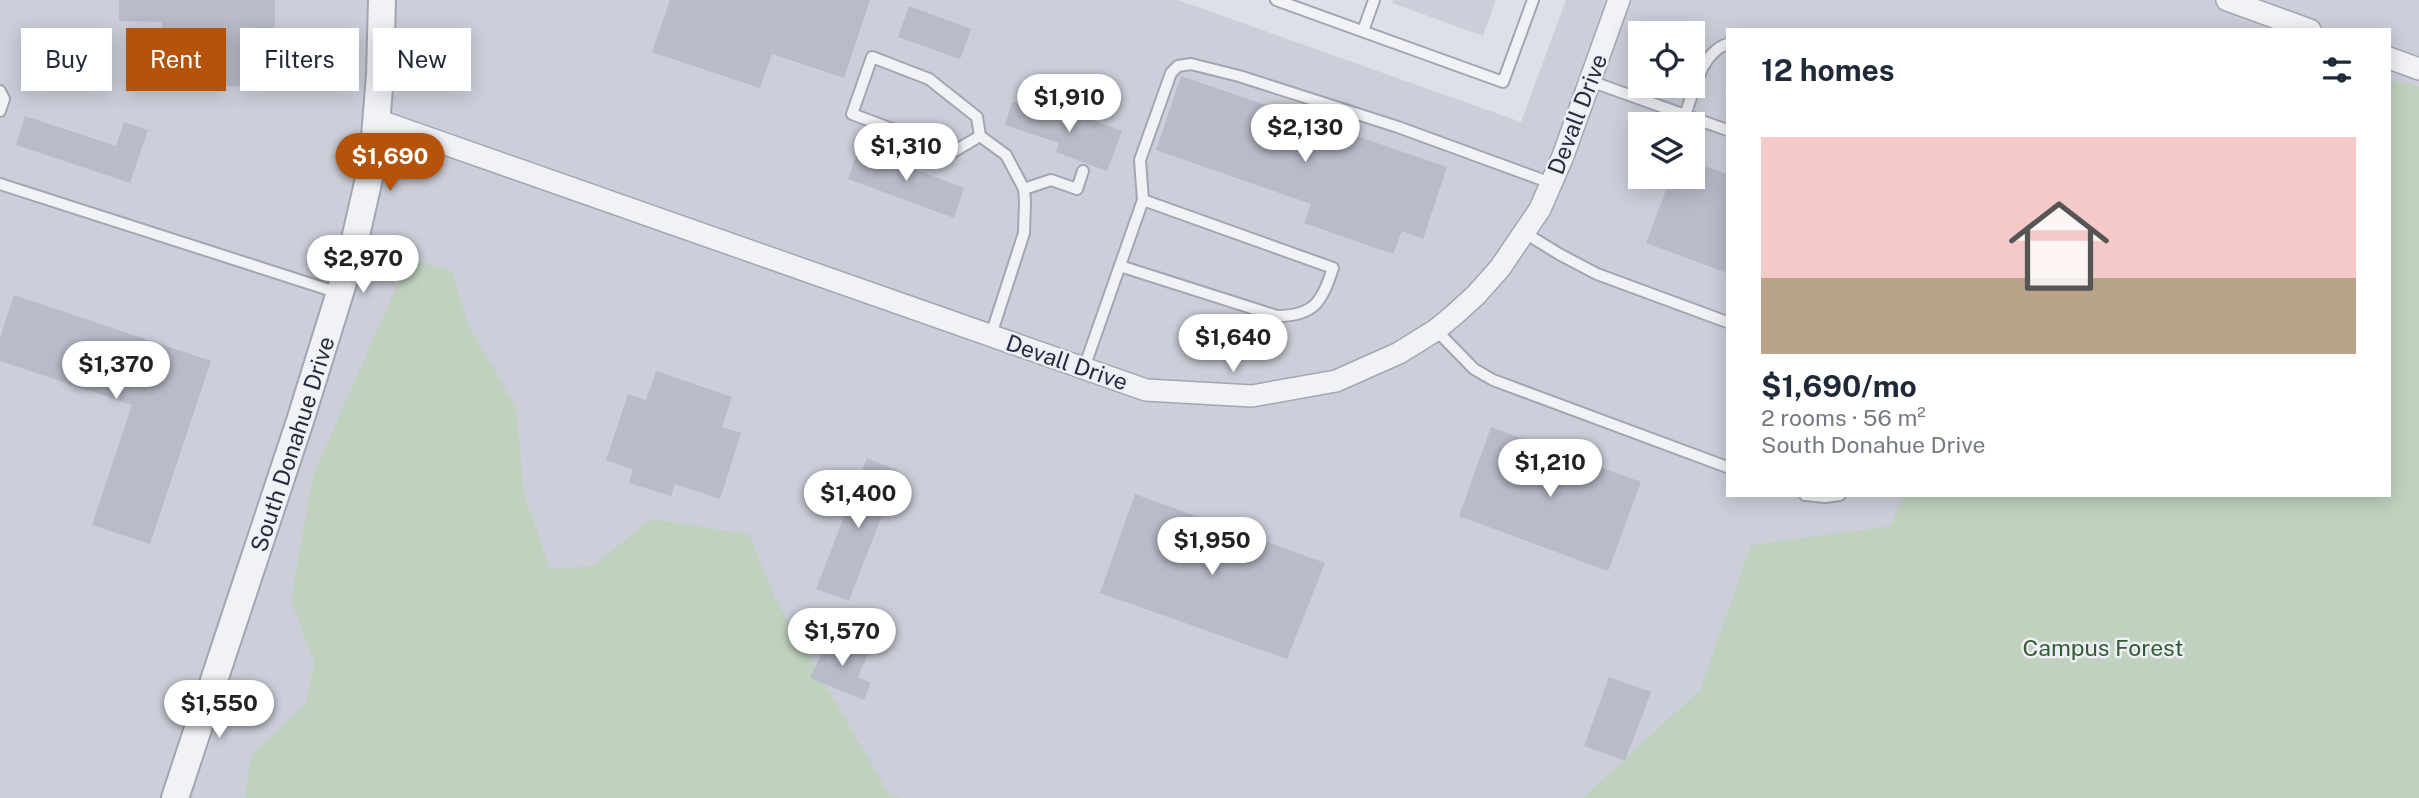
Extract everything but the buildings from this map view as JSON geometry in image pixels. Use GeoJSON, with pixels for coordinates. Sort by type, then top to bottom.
{"type":"FeatureCollection","features":[{"type":"Feature","properties":{"kind":"street","name":"South Donahue Drive"},"geometry":{"type":"LineString","coordinates":[[175,798],[351,257],[373,162],[382,0]]}},
{"type":"Feature","properties":{"kind":"street","name":"Devall Drive"},"geometry":{"type":"LineString","coordinates":[[377,120],[1146,390],[1252,396],[1336,381],[1399,352],[1436,330],[1477,294],[1507,260],[1525,233],[1551,183],[1619,0]]}},
{"type":"Feature","properties":{"kind":"street"},"geometry":{"type":"LineString","coordinates":[[2227,0],[2304,28]]}},
{"type":"Feature","properties":{"kind":"street"},"geometry":{"type":"LineString","coordinates":[[2391,59],[2419,69]]}},
{"type":"Feature","properties":{"kind":"lane"},"geometry":{"type":"LineString","coordinates":[[1276,0],[1503,82],[1533,0]]}},
{"type":"Feature","properties":{"kind":"lane"},"geometry":{"type":"LineString","coordinates":[[1363,31],[1374,0]]}},
{"type":"Feature","properties":{"kind":"lane"},"geometry":{"type":"LineString","coordinates":[[1686,112],[1712,52],[1726,45]]}},
{"type":"Feature","properties":{"kind":"lane"},"geometry":{"type":"LineString","coordinates":[[980,136],[953,152],[852,114],[872,57],[929,79],[977,117],[980,136],[1006,155],[1024,189],[1024,233],[991,335]]}},
{"type":"Feature","properties":{"kind":"lane"},"geometry":{"type":"LineString","coordinates":[[1084,368],[1143,200],[1140,160],[1171,73],[1178,66],[1191,64],[1239,76],[1398,127],[1551,183]]}},
{"type":"Feature","properties":{"kind":"lane"},"geometry":{"type":"LineString","coordinates":[[1590,81],[1677,112]]}},
{"type":"Feature","properties":{"kind":"lane"},"geometry":{"type":"LineString","coordinates":[[0,91],[4,99],[0,111]]}},
{"type":"Feature","properties":{"kind":"lane"},"geometry":{"type":"LineString","coordinates":[[1705,123],[1726,131]]}},
{"type":"Feature","properties":{"kind":"lane"},"geometry":{"type":"LineString","coordinates":[[1024,189],[1051,180],[1077,189],[1083,171]]}},
{"type":"Feature","properties":{"kind":"lane"},"geometry":{"type":"LineString","coordinates":[[0,184],[339,293]]}},
{"type":"Feature","properties":{"kind":"lane"},"geometry":{"type":"LineString","coordinates":[[1120,266],[1277,316],[1295,316],[1313,308],[1324,293],[1333,268],[1143,200]]}},
{"type":"Feature","properties":{"kind":"lane"},"geometry":{"type":"LineString","coordinates":[[1525,233],[1597,274],[1726,322]]}},
{"type":"Feature","properties":{"kind":"lane"},"geometry":{"type":"LineString","coordinates":[[1436,330],[1474,369],[1493,380],[1726,467]]}},
{"type":"Feature","properties":{"kind":"shaded area"},"geometry":{"type":"Polygon","coordinates":[[[0,0],[1178,0],[1521,122],[1566,0],[2419,0],[2419,798],[0,798],[0,0]]]}},
{"type":"Feature","properties":{"kind":"shaded area"},"geometry":{"type":"Polygon","coordinates":[[[1393,0],[1496,0],[1483,36],[1392,3],[1393,0]]]}},
{"type":"Feature","properties":{"kind":"green space","name":"Campus Forest"},"geometry":{"type":"Polygon","coordinates":[[[2391,80],[2419,86],[2419,798],[1582,798],[1700,690],[1751,545],[1890,526],[1903,497],[2391,497],[2391,80]]]}},
{"type":"Feature","properties":{"kind":"green space"},"geometry":{"type":"Polygon","coordinates":[[[409,258],[452,271],[468,324],[516,407],[524,494],[550,569],[593,566],[651,519],[749,534],[774,596],[889,794],[900,798],[245,798],[251,755],[306,704],[314,662],[291,601],[313,475],[409,258]]]}}]}
